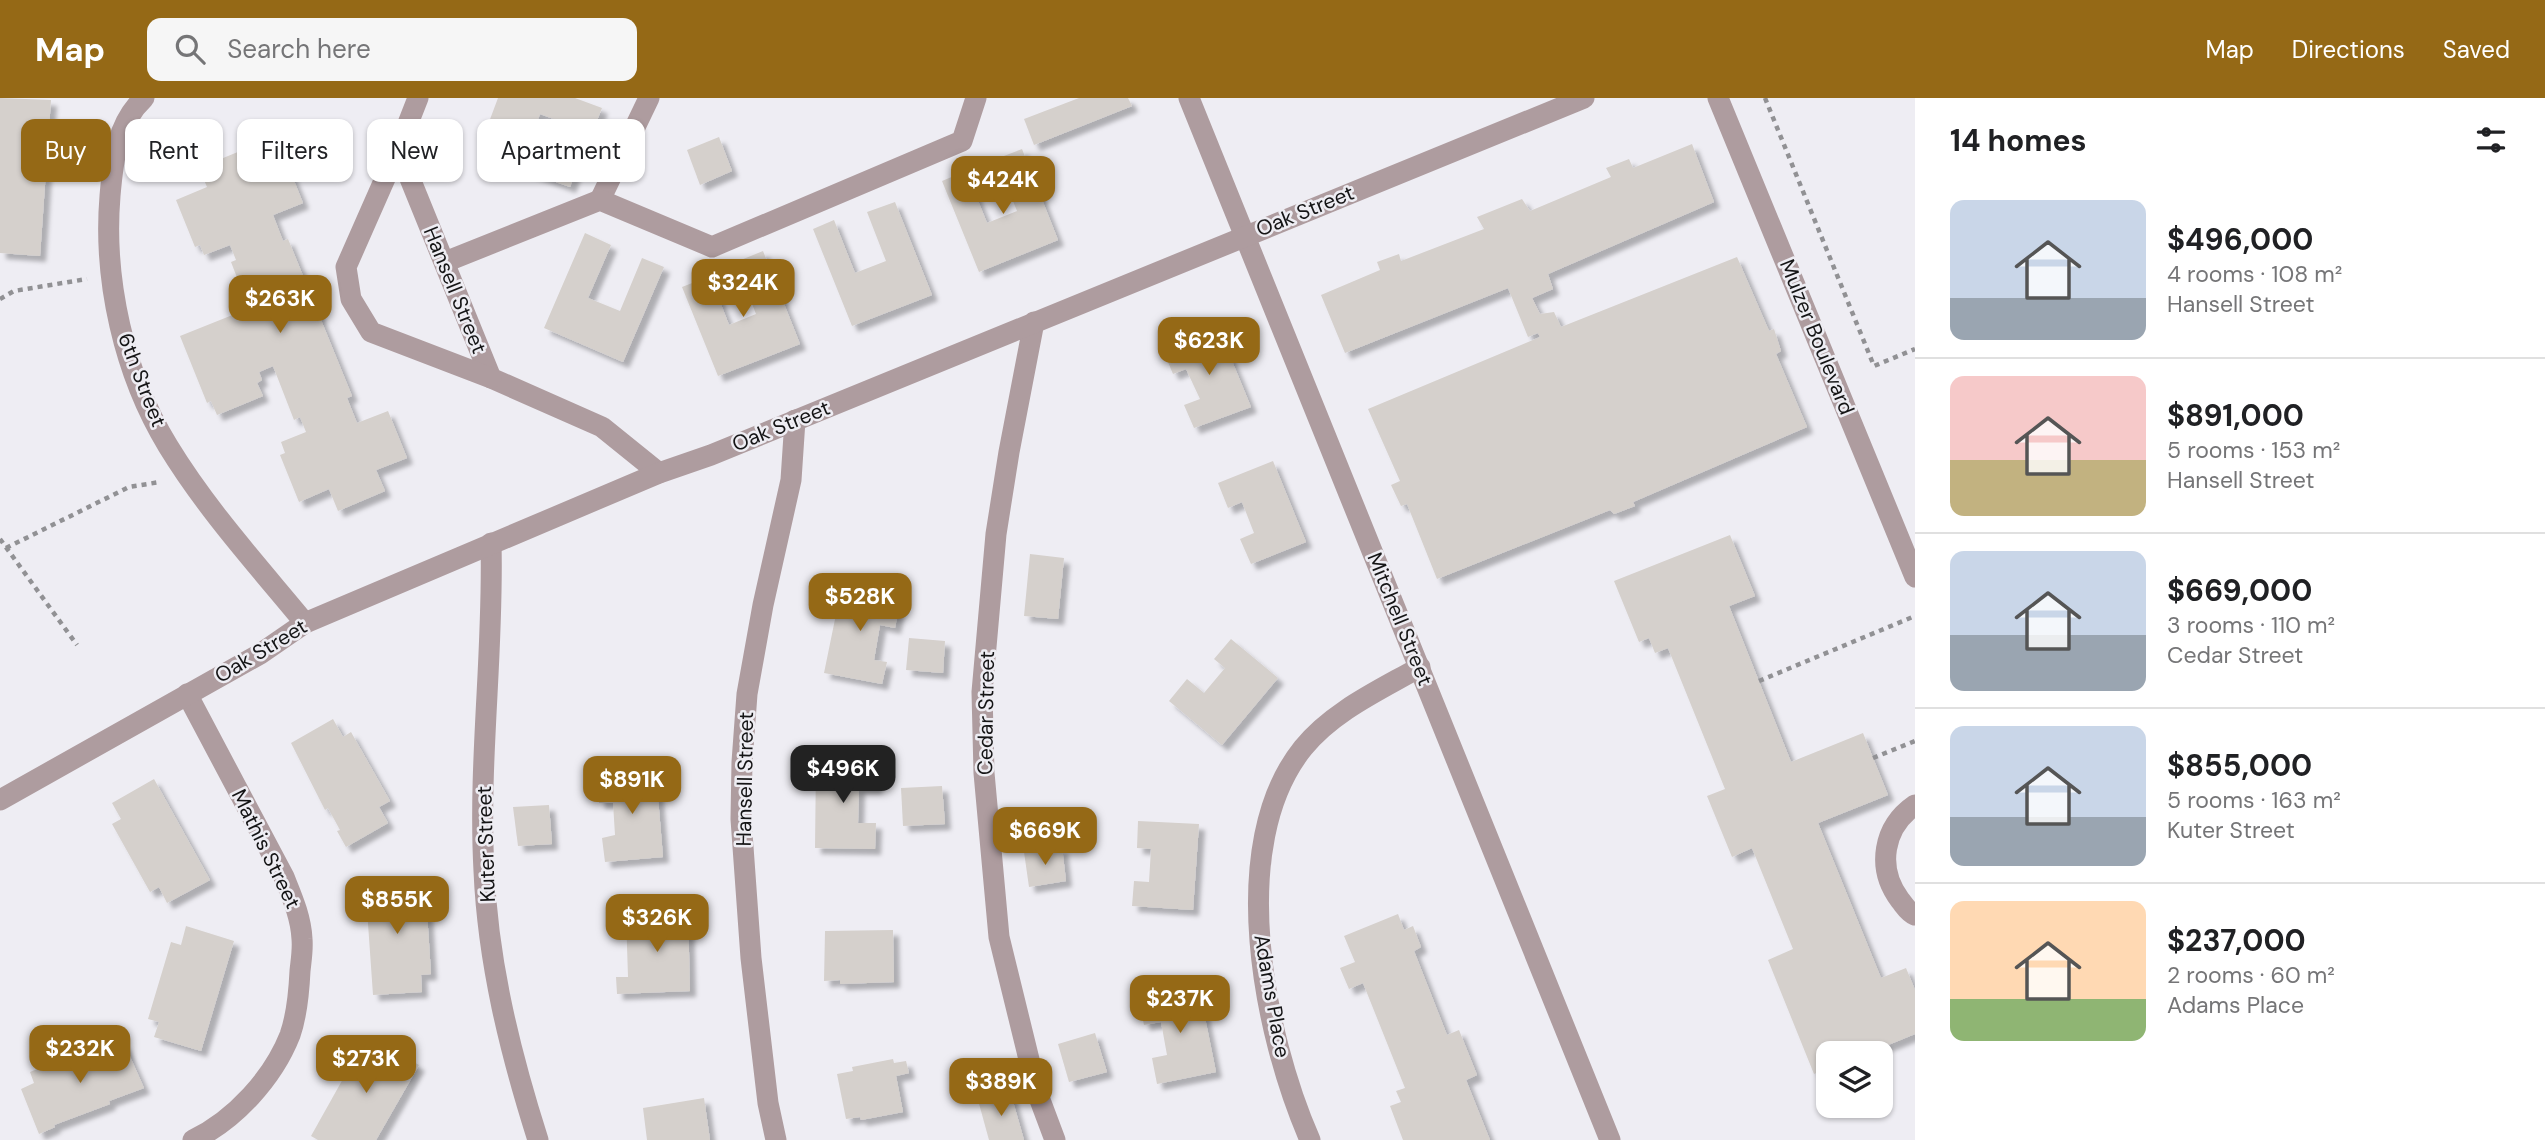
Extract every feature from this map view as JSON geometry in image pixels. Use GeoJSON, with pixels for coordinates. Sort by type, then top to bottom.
{"type":"FeatureCollection","features":[{"type":"Feature","properties":{"kind":"street","name":"6th Street"},"geometry":{"type":"LineString","coordinates":[[144,98],[134,108],[123,127],[113,164],[109,213],[112,274],[125,346],[144,400],[167,445],[189,477],[305,623]]}},
{"type":"Feature","properties":{"kind":"street"},"geometry":{"type":"LineString","coordinates":[[410,119],[418,98]]}},
{"type":"Feature","properties":{"kind":"street"},"geometry":{"type":"LineString","coordinates":[[445,262],[600,200],[649,98]]}},
{"type":"Feature","properties":{"kind":"street"},"geometry":{"type":"LineString","coordinates":[[600,200],[712,247],[962,141],[976,98]]}},
{"type":"Feature","properties":{"kind":"street","name":"Mitchell Street"},"geometry":{"type":"LineString","coordinates":[[1189,98],[1610,1140]]}},
{"type":"Feature","properties":{"kind":"street","name":"Oak Street"},"geometry":{"type":"LineString","coordinates":[[0,800],[260,654],[305,623],[659,473],[711,455],[1584,98]]}},
{"type":"Feature","properties":{"kind":"street","name":"Mulzer Boulevard"},"geometry":{"type":"LineString","coordinates":[[1718,98],[1915,577]]}},
{"type":"Feature","properties":{"kind":"street"},"geometry":{"type":"LineString","coordinates":[[383,182],[346,267],[351,299],[372,332],[491,378]]}},
{"type":"Feature","properties":{"kind":"street","name":"Hansell Street"},"geometry":{"type":"LineString","coordinates":[[412,182],[491,378],[602,427],[659,473]]}},
{"type":"Feature","properties":{"kind":"street","name":"Cedar Street"},"geometry":{"type":"LineString","coordinates":[[1034,322],[996,534],[982,692],[984,773],[999,937],[1037,1092],[1055,1140]]}},
{"type":"Feature","properties":{"kind":"street","name":"Hansell Street"},"geometry":{"type":"LineString","coordinates":[[776,1140],[768,1103],[751,958],[741,819],[741,762],[763,605],[791,480],[795,420]]}},
{"type":"Feature","properties":{"kind":"street","name":"Kuter Street"},"geometry":{"type":"LineString","coordinates":[[491,542],[492,601],[483,748],[484,871],[495,979],[521,1086],[538,1140]]}},
{"type":"Feature","properties":{"kind":"street","name":"Adams Place"},"geometry":{"type":"LineString","coordinates":[[1310,1140],[1299,1115],[1276,1041],[1261,949],[1259,884],[1270,814],[1279,788],[1290,768],[1318,731],[1345,710],[1420,667]]}},
{"type":"Feature","properties":{"kind":"street","name":"Mathis Street"},"geometry":{"type":"LineString","coordinates":[[187,694],[284,877],[296,907],[302,940],[298,998],[290,1034],[276,1062],[260,1085],[231,1115],[193,1140]]}},
{"type":"Feature","properties":{"kind":"street"},"geometry":{"type":"LineString","coordinates":[[1915,805],[1902,814],[1889,835],[1884,862],[1894,891],[1915,915]]}},
{"type":"Feature","properties":{"kind":"path"},"geometry":{"type":"LineString","coordinates":[[1765,98],[1874,366],[1915,349]]}},
{"type":"Feature","properties":{"kind":"path"},"geometry":{"type":"LineString","coordinates":[[0,299],[14,291],[112,274]]}},
{"type":"Feature","properties":{"kind":"path"},"geometry":{"type":"LineString","coordinates":[[6,548],[130,487],[189,477]]}},
{"type":"Feature","properties":{"kind":"path"},"geometry":{"type":"LineString","coordinates":[[0,539],[77,645]]}},
{"type":"Feature","properties":{"kind":"path"},"geometry":{"type":"LineString","coordinates":[[1759,681],[1915,617]]}},
{"type":"Feature","properties":{"kind":"path"},"geometry":{"type":"LineString","coordinates":[[1873,758],[1915,741]]}},
{"type":"Feature","properties":{"kind":"building"},"geometry":{"type":"Polygon","coordinates":[[[0,98],[51,100],[50,119],[21,119],[21,182],[45,182],[40,256],[0,253],[0,98]]]}},
{"type":"Feature","properties":{"kind":"building"},"geometry":{"type":"Polygon","coordinates":[[[498,98],[575,98],[602,108],[598,119],[554,119],[540,114],[538,119],[490,119],[498,98]]]}},
{"type":"Feature","properties":{"kind":"building"},"geometry":{"type":"Polygon","coordinates":[[[1079,98],[1128,98],[1132,106],[1034,145],[1024,119],[1079,98]]]}},
{"type":"Feature","properties":{"kind":"building"},"geometry":{"type":"Polygon","coordinates":[[[719,137],[732,171],[700,185],[687,150],[719,137]]]}},
{"type":"Feature","properties":{"kind":"building"},"geometry":{"type":"Polygon","coordinates":[[[1692,144],[1714,202],[1548,274],[1553,289],[1532,298],[1540,314],[1554,312],[1561,327],[1737,257],[1769,331],[1774,329],[1781,351],[1776,354],[1807,427],[1633,502],[1635,506],[1614,514],[1610,510],[1437,579],[1407,504],[1401,506],[1391,485],[1400,481],[1368,409],[1540,337],[1538,333],[1528,337],[1508,288],[1345,353],[1321,295],[1380,270],[1377,262],[1399,254],[1401,261],[1484,229],[1477,217],[1522,199],[1530,211],[1611,177],[1606,168],[1629,159],[1633,168],[1692,144]]]}},
{"type":"Feature","properties":{"kind":"building"},"geometry":{"type":"Polygon","coordinates":[[[1022,149],[1058,240],[979,272],[942,181],[966,171],[987,223],[1017,211],[996,159],[1022,149]]]}},
{"type":"Feature","properties":{"kind":"building"},"geometry":{"type":"Polygon","coordinates":[[[237,152],[237,182],[295,182],[303,203],[273,215],[283,241],[288,239],[352,396],[347,398],[357,423],[388,411],[407,458],[376,470],[385,491],[338,511],[329,489],[299,502],[280,455],[285,453],[281,442],[306,432],[300,417],[294,420],[273,366],[259,372],[262,380],[257,383],[263,396],[217,415],[211,401],[207,403],[180,336],[235,314],[238,321],[252,316],[231,262],[236,260],[230,245],[204,255],[200,245],[195,247],[176,200],[207,187],[205,182],[223,182],[223,158],[237,152]]]}},
{"type":"Feature","properties":{"kind":"building"},"geometry":{"type":"Polygon","coordinates":[[[556,182],[572,182],[570,187],[556,182]]]}},
{"type":"Feature","properties":{"kind":"building"},"geometry":{"type":"Polygon","coordinates":[[[895,202],[932,295],[852,326],[813,229],[834,220],[855,273],[886,261],[867,212],[895,202]]]}},
{"type":"Feature","properties":{"kind":"building"},"geometry":{"type":"Polygon","coordinates":[[[585,233],[611,245],[588,298],[620,311],[642,258],[664,267],[623,362],[544,328],[585,233]]]}},
{"type":"Feature","properties":{"kind":"building"},"geometry":{"type":"Polygon","coordinates":[[[763,251],[800,344],[718,376],[682,287],[710,276],[729,325],[756,314],[736,262],[763,251]]]}},
{"type":"Feature","properties":{"kind":"building"},"geometry":{"type":"Polygon","coordinates":[[[1218,327],[1251,407],[1194,428],[1184,405],[1200,399],[1186,369],[1173,374],[1163,350],[1218,327]]]}},
{"type":"Feature","properties":{"kind":"building"},"geometry":{"type":"Polygon","coordinates":[[[1273,461],[1306,542],[1251,564],[1240,539],[1254,533],[1242,502],[1228,508],[1218,483],[1273,461]]]}},
{"type":"Feature","properties":{"kind":"building"},"geometry":{"type":"Polygon","coordinates":[[[1730,535],[1755,596],[1729,606],[1791,762],[1863,733],[1888,795],[1818,823],[1881,978],[1906,968],[1915,990],[1915,1034],[1893,1043],[1816,1041],[1814,1074],[1768,960],[1793,949],[1752,848],[1732,857],[1707,796],[1725,789],[1668,648],[1655,653],[1649,638],[1639,642],[1614,581],[1730,535]]]}},
{"type":"Feature","properties":{"kind":"building"},"geometry":{"type":"Polygon","coordinates":[[[1030,554],[1064,558],[1058,619],[1024,616],[1030,554]]]}},
{"type":"Feature","properties":{"kind":"building"},"geometry":{"type":"Polygon","coordinates":[[[842,585],[901,596],[895,628],[880,625],[874,660],[887,662],[882,684],[824,673],[842,585]]]}},
{"type":"Feature","properties":{"kind":"building"},"geometry":{"type":"Polygon","coordinates":[[[909,638],[945,641],[943,673],[906,670],[909,638]]]}},
{"type":"Feature","properties":{"kind":"building"},"geometry":{"type":"Polygon","coordinates":[[[1231,639],[1278,678],[1222,745],[1169,701],[1187,679],[1204,693],[1225,668],[1214,659],[1231,639]]]}},
{"type":"Feature","properties":{"kind":"building"},"geometry":{"type":"Polygon","coordinates":[[[333,719],[343,737],[351,732],[390,801],[379,807],[388,823],[346,847],[337,831],[340,830],[328,808],[325,810],[291,743],[333,719]]]}},
{"type":"Feature","properties":{"kind":"building"},"geometry":{"type":"Polygon","coordinates":[[[816,761],[877,762],[876,788],[859,788],[858,823],[876,823],[875,849],[815,848],[816,761]]]}},
{"type":"Feature","properties":{"kind":"building"},"geometry":{"type":"Polygon","coordinates":[[[656,773],[663,857],[605,862],[602,838],[615,835],[613,803],[599,803],[595,774],[656,773]]]}},
{"type":"Feature","properties":{"kind":"building"},"geometry":{"type":"Polygon","coordinates":[[[154,779],[210,880],[167,903],[159,887],[150,892],[112,824],[121,819],[112,803],[154,779]]]}},
{"type":"Feature","properties":{"kind":"building"},"geometry":{"type":"Polygon","coordinates":[[[942,786],[945,824],[903,826],[901,788],[942,786]]]}},
{"type":"Feature","properties":{"kind":"building"},"geometry":{"type":"Polygon","coordinates":[[[549,805],[552,844],[518,846],[513,807],[549,805]]]}},
{"type":"Feature","properties":{"kind":"building"},"geometry":{"type":"Polygon","coordinates":[[[1138,821],[1199,824],[1193,910],[1132,906],[1134,881],[1149,882],[1151,849],[1137,848],[1138,821]]]}},
{"type":"Feature","properties":{"kind":"building"},"geometry":{"type":"Polygon","coordinates":[[[1062,847],[1066,881],[1029,887],[1024,852],[1062,847]]]}},
{"type":"Feature","properties":{"kind":"building"},"geometry":{"type":"Polygon","coordinates":[[[415,877],[416,896],[426,896],[431,974],[421,975],[422,992],[373,995],[365,881],[415,877]]]}},
{"type":"Feature","properties":{"kind":"building"},"geometry":{"type":"Polygon","coordinates":[[[688,912],[690,991],[617,994],[616,977],[628,977],[626,915],[688,912]]]}},
{"type":"Feature","properties":{"kind":"building"},"geometry":{"type":"Polygon","coordinates":[[[1398,914],[1404,930],[1413,926],[1421,947],[1414,951],[1447,1035],[1459,1030],[1477,1075],[1466,1080],[1490,1140],[1403,1140],[1390,1106],[1401,1102],[1396,1091],[1405,1088],[1363,983],[1349,989],[1340,968],[1355,962],[1344,936],[1398,914]]]}},
{"type":"Feature","properties":{"kind":"building"},"geometry":{"type":"Polygon","coordinates":[[[186,926],[234,941],[201,1051],[154,1037],[159,1022],[148,1019],[171,942],[181,945],[186,926]]]}},
{"type":"Feature","properties":{"kind":"building"},"geometry":{"type":"Polygon","coordinates":[[[893,930],[894,982],[840,984],[840,980],[824,981],[825,931],[893,930]]]}},
{"type":"Feature","properties":{"kind":"building"},"geometry":{"type":"Polygon","coordinates":[[[1199,988],[1216,1072],[1157,1084],[1152,1058],[1167,1055],[1161,1022],[1144,1025],[1139,1000],[1199,988]]]}},
{"type":"Feature","properties":{"kind":"building"},"geometry":{"type":"Polygon","coordinates":[[[1095,1033],[1107,1072],[1069,1082],[1058,1044],[1095,1033]]]}},
{"type":"Feature","properties":{"kind":"building"},"geometry":{"type":"Polygon","coordinates":[[[367,1036],[419,1065],[376,1140],[318,1140],[311,1136],[367,1036]]]}},
{"type":"Feature","properties":{"kind":"building"},"geometry":{"type":"Polygon","coordinates":[[[104,1041],[108,1050],[124,1043],[144,1088],[54,1125],[55,1127],[39,1134],[21,1089],[34,1083],[30,1072],[104,1041]]]}},
{"type":"Feature","properties":{"kind":"building"},"geometry":{"type":"Polygon","coordinates":[[[893,1059],[894,1063],[906,1061],[909,1073],[896,1076],[903,1112],[861,1120],[860,1117],[846,1119],[837,1074],[853,1071],[852,1067],[893,1059]]]}},
{"type":"Feature","properties":{"kind":"building"},"geometry":{"type":"Polygon","coordinates":[[[1010,1091],[1024,1140],[989,1140],[978,1100],[1010,1091]]]}},
{"type":"Feature","properties":{"kind":"building"},"geometry":{"type":"Polygon","coordinates":[[[704,1098],[710,1140],[647,1140],[643,1108],[704,1098]]]}}]}
